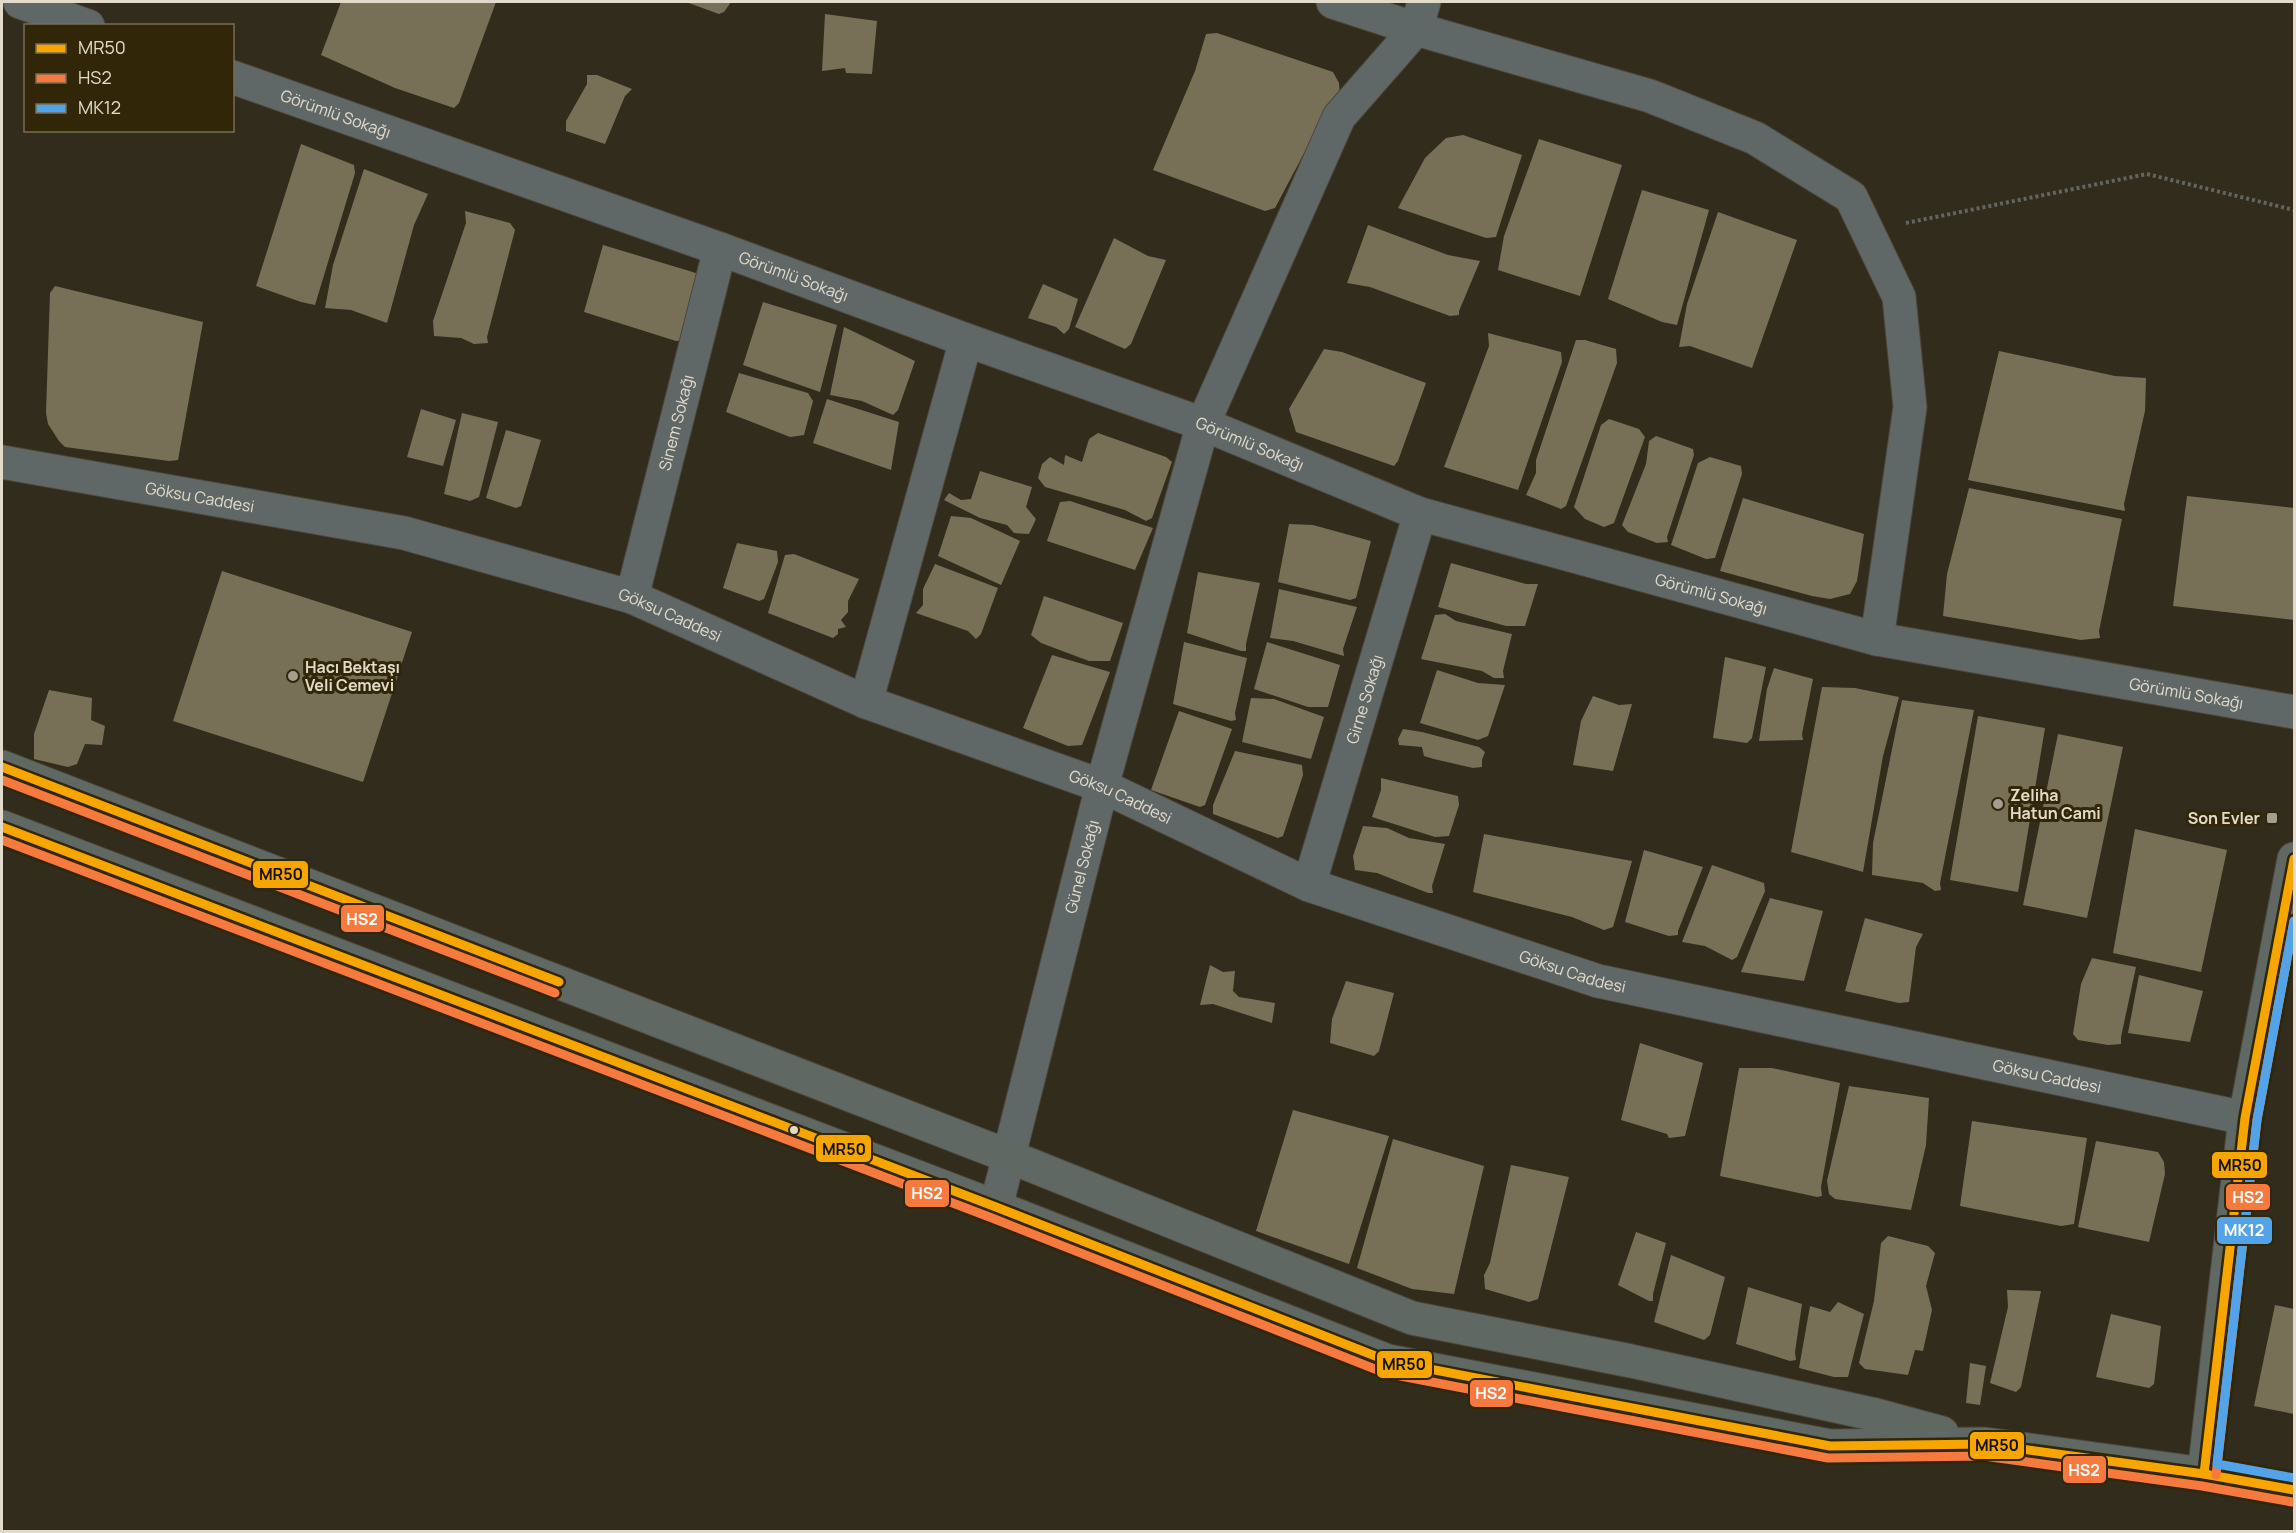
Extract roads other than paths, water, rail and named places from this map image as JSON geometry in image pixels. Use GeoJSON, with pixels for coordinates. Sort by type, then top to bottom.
{"type":"FeatureCollection","features":[{"type":"Feature","properties":{"kind":"main road"},"geometry":{"type":"LineString","coordinates":[[2,767],[1008,1156],[1412,1318],[1631,1360],[1872,1414],[1985,1444],[2204,1474],[2295,1490]]}},
{"type":"Feature","properties":{"kind":"main road"},"geometry":{"type":"LineString","coordinates":[[2,827],[996,1207],[1388,1361],[1830,1446],[1985,1444]]}},
{"type":"Feature","properties":{"kind":"main road"},"geometry":{"type":"LineString","coordinates":[[2204,1474],[2245,1118],[2295,859]]}},
{"type":"Feature","properties":{"kind":"street"},"geometry":{"type":"LineString","coordinates":[[20,2],[82,24]]}},
{"type":"Feature","properties":{"kind":"street"},"geometry":{"type":"LineString","coordinates":[[1333,2],[1420,15],[1650,96],[1755,138],[1851,197],[1899,297],[1910,407],[1877,639]]}},
{"type":"Feature","properties":{"kind":"street","name":"Günel Sokağı"},"geometry":{"type":"LineString","coordinates":[[996,1207],[1102,786],[1203,424],[1339,117],[1420,15]]}},
{"type":"Feature","properties":{"kind":"street","name":"Görümlü Sokağı"},"geometry":{"type":"LineString","coordinates":[[234,78],[720,249],[1203,424],[1420,514],[1877,639],[2295,712]]}},
{"type":"Feature","properties":{"kind":"street","name":"Sinem Sokağı"},"geometry":{"type":"LineString","coordinates":[[632,597],[720,249]]}},
{"type":"Feature","properties":{"kind":"street"},"geometry":{"type":"LineString","coordinates":[[866,702],[966,340]]}},
{"type":"Feature","properties":{"kind":"street","name":"Göksu Caddesi"},"geometry":{"type":"LineString","coordinates":[[2,462],[404,533],[632,597],[866,702],[1102,786],[1309,885],[1598,981],[2245,1118]]}},
{"type":"Feature","properties":{"kind":"street","name":"Girne Sokağı"},"geometry":{"type":"LineString","coordinates":[[1309,885],[1420,514]]}},
{"type":"Feature","properties":{"kind":"place","name":"Hacı Bektaşı Veli Cemevi"},"geometry":{"type":"Point","coordinates":[293,676]}},
{"type":"Feature","properties":{"kind":"place","name":"Zeliha Hatun Cami"},"geometry":{"type":"Point","coordinates":[1998,804]}},
{"type":"Feature","properties":{"kind":"place","name":"Son Evler"},"geometry":{"type":"Point","coordinates":[2272,818]}}]}
